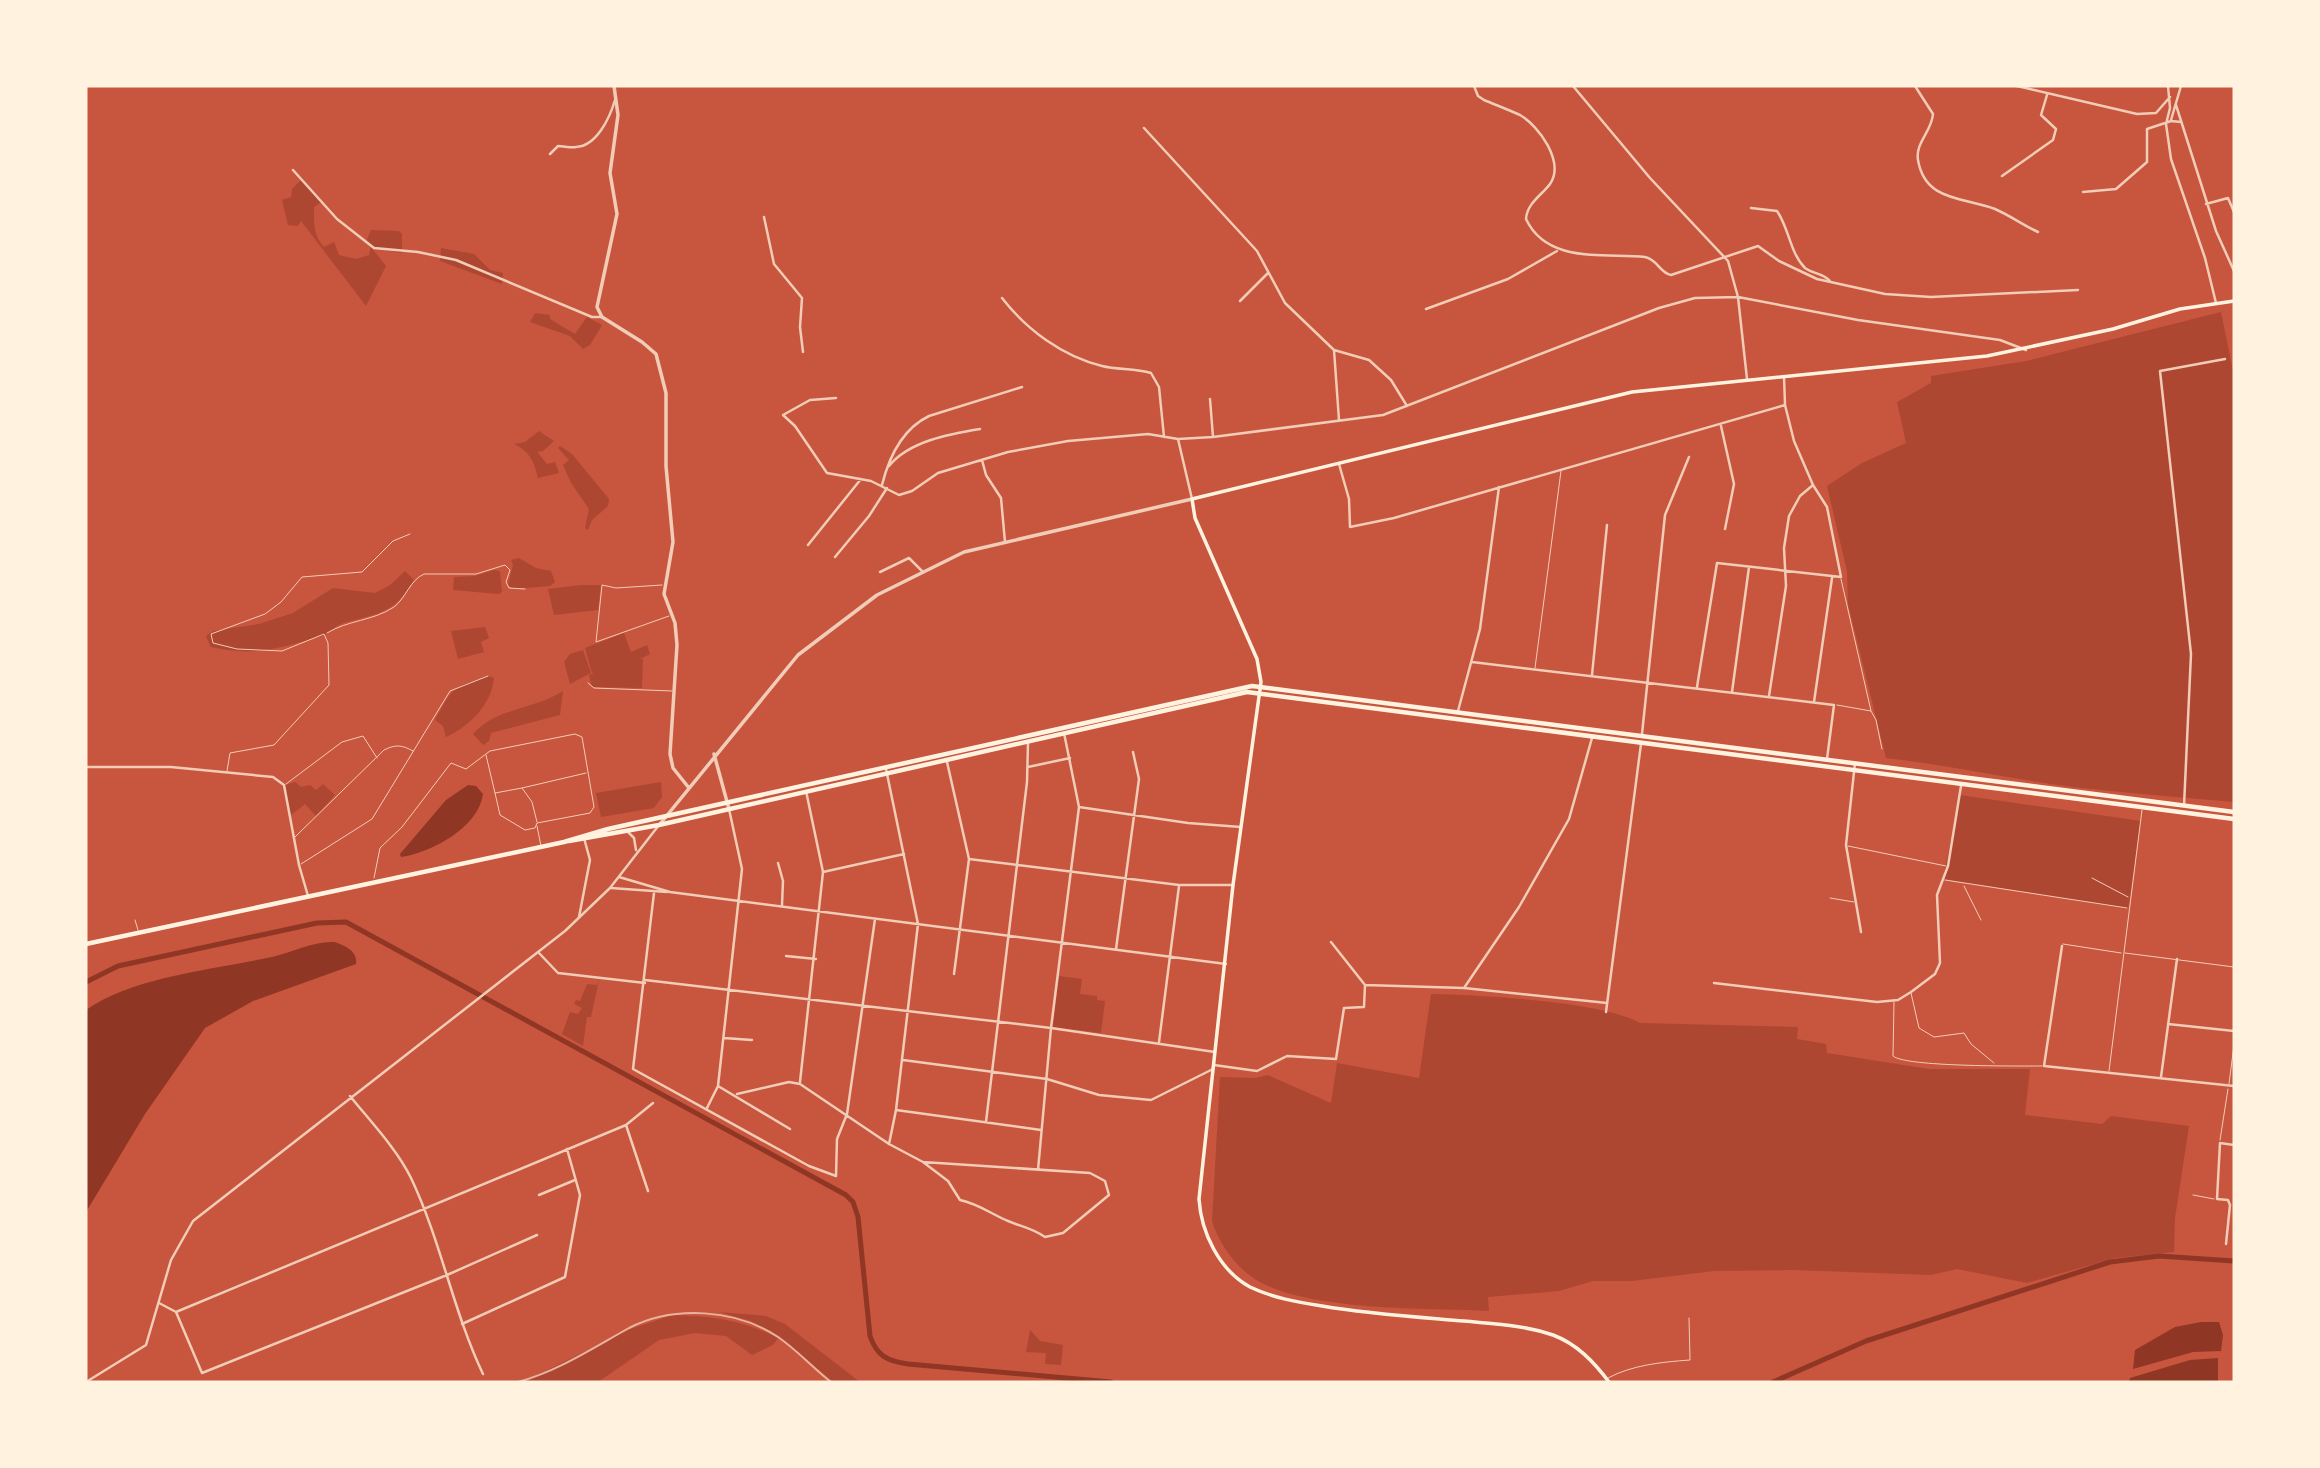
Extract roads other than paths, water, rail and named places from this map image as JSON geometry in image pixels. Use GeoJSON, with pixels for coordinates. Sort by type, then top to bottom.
{"type":"FeatureCollection","features":[{"type":"Feature","properties":{"kind":"highway"},"geometry":{"type":"LineString","coordinates":[[1063,730],[1230,688],[1261,686],[2233,812]]}},
{"type":"Feature","properties":{"kind":"highway"},"geometry":{"type":"LineString","coordinates":[[584,838],[628,832],[729,806],[1230,694],[1260,693],[2233,819]]}},
{"type":"Feature","properties":{"kind":"highway"},"geometry":{"type":"LineString","coordinates":[[86,944],[584,838],[665,817],[806,791],[858,777]]}},
{"type":"Feature","properties":{"kind":"main road"},"geometry":{"type":"LineString","coordinates":[[1608,1380],[1594,1362],[1572,1345],[1554,1336],[1514,1324],[1345,1310],[1286,1300],[1249,1286],[1227,1267],[1213,1248],[1200,1213],[1214,1052],[1233,885],[1261,686],[1257,659],[1195,517],[1192,499],[1632,392],[2026,350],[2180,309],[2234,300]]}},
{"type":"Feature","properties":{"kind":"street"},"geometry":{"type":"LineString","coordinates":[[614,86],[618,115],[610,173],[618,209],[597,307],[601,317],[607,322],[649,347],[662,369],[666,393],[666,467],[673,542],[664,594],[673,615],[677,645],[672,691],[670,761],[689,788]]}},
{"type":"Feature","properties":{"kind":"street"},"geometry":{"type":"LineString","coordinates":[[1474,86],[1478,96],[1532,124],[1552,156],[1555,165],[1552,179],[1528,209],[1526,219],[1542,239],[1559,250],[1648,258],[1664,273],[1671,275],[1699,268],[1723,255],[1758,246],[1792,268],[1830,281],[1885,294],[1931,297],[2078,290]]}},
{"type":"Feature","properties":{"kind":"street"},"geometry":{"type":"LineString","coordinates":[[1573,86],[1650,178],[1723,255],[1732,271],[1738,298],[1747,379]]}},
{"type":"Feature","properties":{"kind":"street"},"geometry":{"type":"LineString","coordinates":[[1915,86],[1933,114],[1918,152],[1922,171],[1930,185],[1947,198],[1992,208],[2038,232]]}},
{"type":"Feature","properties":{"kind":"street"},"geometry":{"type":"LineString","coordinates":[[2017,86],[2150,115],[2161,109],[2170,97]]}},
{"type":"Feature","properties":{"kind":"street"},"geometry":{"type":"LineString","coordinates":[[2168,86],[2170,97],[2166,124],[2171,159],[2206,258],[2216,303]]}},
{"type":"Feature","properties":{"kind":"street"},"geometry":{"type":"LineString","coordinates":[[2083,192],[2120,187],[2147,162],[2147,129],[2171,121],[2181,86]]}},
{"type":"Feature","properties":{"kind":"street"},"geometry":{"type":"LineString","coordinates":[[2002,176],[2053,140],[2056,129],[2040,112],[2048,94]]}},
{"type":"Feature","properties":{"kind":"street"},"geometry":{"type":"LineString","coordinates":[[550,154],[558,146],[580,147],[599,132],[607,123],[616,97]]}},
{"type":"Feature","properties":{"kind":"street"},"geometry":{"type":"LineString","coordinates":[[2176,105],[2206,204],[2234,271]]}},
{"type":"Feature","properties":{"kind":"street"},"geometry":{"type":"LineString","coordinates":[[2171,121],[2183,124]]}},
{"type":"Feature","properties":{"kind":"street"},"geometry":{"type":"LineString","coordinates":[[1144,128],[1257,251],[1285,303],[1334,351],[1369,360],[1391,380],[1407,407]]}},
{"type":"Feature","properties":{"kind":"street"},"geometry":{"type":"LineString","coordinates":[[293,170],[337,219],[374,248],[453,259],[592,317],[601,317]]}},
{"type":"Feature","properties":{"kind":"street"},"geometry":{"type":"LineString","coordinates":[[2206,204],[2228,198],[2234,212]]}},
{"type":"Feature","properties":{"kind":"street"},"geometry":{"type":"LineString","coordinates":[[1751,208],[1777,211],[1791,246],[1806,268],[1826,276],[1830,281]]}},
{"type":"Feature","properties":{"kind":"street"},"geometry":{"type":"LineString","coordinates":[[764,217],[774,264],[802,298],[800,327],[803,352]]}},
{"type":"Feature","properties":{"kind":"street"},"geometry":{"type":"LineString","coordinates":[[1426,309],[1508,279],[1559,250]]}},
{"type":"Feature","properties":{"kind":"street"},"geometry":{"type":"LineString","coordinates":[[1240,301],[1268,273]]}},
{"type":"Feature","properties":{"kind":"street"},"geometry":{"type":"LineString","coordinates":[[1002,298],[1016,315],[1057,347],[1100,366],[1151,373],[1159,387],[1164,437]]}},
{"type":"Feature","properties":{"kind":"street"},"geometry":{"type":"LineString","coordinates":[[836,398],[810,400],[783,415],[795,426],[827,473],[882,485],[899,495],[912,491],[938,473],[982,459],[1068,441],[1148,434],[1178,439],[1213,437],[1382,415],[1659,308],[1695,298],[1738,298],[1864,321],[2000,340],[2026,350]]}},
{"type":"Feature","properties":{"kind":"street"},"geometry":{"type":"LineString","coordinates":[[1334,351],[1339,420]]}},
{"type":"Feature","properties":{"kind":"street"},"geometry":{"type":"LineString","coordinates":[[2184,806],[2191,654],[2160,371],[2225,359]]}},
{"type":"Feature","properties":{"kind":"street"},"geometry":{"type":"LineString","coordinates":[[1697,687],[1717,563],[1841,577],[1827,507],[1794,441],[1785,405],[1784,376]]}},
{"type":"Feature","properties":{"kind":"street"},"geometry":{"type":"LineString","coordinates":[[882,485],[893,450],[922,419],[1022,387]]}},
{"type":"Feature","properties":{"kind":"street"},"geometry":{"type":"LineString","coordinates":[[1210,399],[1213,437]]}},
{"type":"Feature","properties":{"kind":"street"},"geometry":{"type":"LineString","coordinates":[[1339,464],[1349,499],[1350,527],[1394,519],[1785,405]]}},
{"type":"Feature","properties":{"kind":"street"},"geometry":{"type":"LineString","coordinates":[[1720,424],[1734,484],[1725,529]]}},
{"type":"Feature","properties":{"kind":"street"},"geometry":{"type":"LineString","coordinates":[[886,469],[897,457],[923,443],[980,429]]}},
{"type":"Feature","properties":{"kind":"street"},"geometry":{"type":"LineString","coordinates":[[86,1382],[146,1345],[177,1244],[193,1221],[579,918],[610,888],[714,754],[805,649],[877,595],[964,552],[1192,499],[1178,439]]}},
{"type":"Feature","properties":{"kind":"street"},"geometry":{"type":"LineString","coordinates":[[1606,1012],[1649,681],[1665,515],[1689,457]]}},
{"type":"Feature","properties":{"kind":"street"},"geometry":{"type":"LineString","coordinates":[[982,459],[986,475],[994,483],[1001,498],[1005,542]]}},
{"type":"Feature","properties":{"kind":"street"},"geometry":{"type":"LineString","coordinates":[[808,545],[861,479]]}},
{"type":"Feature","properties":{"kind":"street"},"geometry":{"type":"LineString","coordinates":[[1769,696],[1786,572],[1784,548],[1789,516],[1800,496],[1814,485]]}},
{"type":"Feature","properties":{"kind":"street"},"geometry":{"type":"LineString","coordinates":[[1458,711],[1480,629],[1499,487]]}},
{"type":"Feature","properties":{"kind":"street"},"geometry":{"type":"LineString","coordinates":[[835,557],[869,516],[887,488]]}},
{"type":"Feature","properties":{"kind":"street"},"geometry":{"type":"LineString","coordinates":[[1592,675],[1607,525]]}},
{"type":"Feature","properties":{"kind":"street"},"geometry":{"type":"LineString","coordinates":[[880,572],[909,558],[923,572]]}},
{"type":"Feature","properties":{"kind":"street"},"geometry":{"type":"LineString","coordinates":[[1732,691],[1749,568]]}},
{"type":"Feature","properties":{"kind":"street"},"geometry":{"type":"LineString","coordinates":[[1814,702],[1832,578]]}},
{"type":"Feature","properties":{"kind":"street"},"geometry":{"type":"LineString","coordinates":[[1472,662],[1834,705],[1827,759]]}},
{"type":"Feature","properties":{"kind":"street"},"geometry":{"type":"LineString","coordinates":[[1396,710],[1397,703]]}},
{"type":"Feature","properties":{"kind":"street"},"geometry":{"type":"LineString","coordinates":[[1444,716],[1445,709]]}},
{"type":"Feature","properties":{"kind":"street"},"geometry":{"type":"LineString","coordinates":[[1464,988],[1518,907],[1569,819],[1594,729]]}},
{"type":"Feature","properties":{"kind":"street"},"geometry":{"type":"LineString","coordinates":[[1038,1170],[1051,1028],[1080,807],[1063,730]]}},
{"type":"Feature","properties":{"kind":"street"},"geometry":{"type":"LineString","coordinates":[[986,1122],[1028,767],[1027,738]]}},
{"type":"Feature","properties":{"kind":"street"},"geometry":{"type":"LineString","coordinates":[[1741,755],[1742,748]]}},
{"type":"Feature","properties":{"kind":"street"},"geometry":{"type":"LineString","coordinates":[[1116,949],[1139,779],[1133,752]]}},
{"type":"Feature","properties":{"kind":"street"},"geometry":{"type":"LineString","coordinates":[[706,1108],[718,1086],[741,869],[729,806],[714,754]]}},
{"type":"Feature","properties":{"kind":"street"},"geometry":{"type":"LineString","coordinates":[[946,757],[969,859],[954,974]]}},
{"type":"Feature","properties":{"kind":"street"},"geometry":{"type":"LineString","coordinates":[[1028,767],[1070,758]]}},
{"type":"Feature","properties":{"kind":"street"},"geometry":{"type":"LineString","coordinates":[[1855,763],[1846,845],[1860,932]]}},
{"type":"Feature","properties":{"kind":"street"},"geometry":{"type":"LineString","coordinates":[[86,767],[172,767],[273,777],[284,785],[299,865],[308,896]]}},
{"type":"Feature","properties":{"kind":"street"},"geometry":{"type":"LineString","coordinates":[[886,771],[918,924],[896,1110],[889,1144]]}},
{"type":"Feature","properties":{"kind":"street"},"geometry":{"type":"LineString","coordinates":[[1714,983],[1877,1002],[1894,1000],[1911,992],[1935,974],[1940,963],[1941,950],[1936,912],[1948,866],[1962,777]]}},
{"type":"Feature","properties":{"kind":"street"},"geometry":{"type":"LineString","coordinates":[[800,1084],[816,959],[823,872],[806,791]]}},
{"type":"Feature","properties":{"kind":"street"},"geometry":{"type":"LineString","coordinates":[[2143,808],[2144,801]]}},
{"type":"Feature","properties":{"kind":"street"},"geometry":{"type":"LineString","coordinates":[[1080,807],[1188,823],[1241,827]]}},
{"type":"Feature","properties":{"kind":"street"},"geometry":{"type":"LineString","coordinates":[[2233,812],[2233,819]]}},
{"type":"Feature","properties":{"kind":"street"},"geometry":{"type":"LineString","coordinates":[[628,832],[635,838],[637,852]]}},
{"type":"Feature","properties":{"kind":"street"},"geometry":{"type":"LineString","coordinates":[[579,918],[590,863],[584,838]]}},
{"type":"Feature","properties":{"kind":"street"},"geometry":{"type":"LineString","coordinates":[[823,872],[904,855]]}},
{"type":"Feature","properties":{"kind":"street"},"geometry":{"type":"LineString","coordinates":[[969,859],[1179,885],[1233,885]]}},
{"type":"Feature","properties":{"kind":"street"},"geometry":{"type":"LineString","coordinates":[[778,863],[783,881],[782,906]]}},
{"type":"Feature","properties":{"kind":"street"},"geometry":{"type":"LineString","coordinates":[[619,877],[670,892],[1226,964]]}},
{"type":"Feature","properties":{"kind":"street"},"geometry":{"type":"LineString","coordinates":[[1159,1042],[1179,885]]}},
{"type":"Feature","properties":{"kind":"street"},"geometry":{"type":"LineString","coordinates":[[610,888],[670,892]]}},
{"type":"Feature","properties":{"kind":"street"},"geometry":{"type":"LineString","coordinates":[[654,893],[633,1069],[809,1166],[836,1176],[838,1139],[847,1114],[875,919]]}},
{"type":"Feature","properties":{"kind":"street"},"geometry":{"type":"LineString","coordinates":[[902,1060],[1047,1079],[1099,1095],[1151,1100],[1214,1067],[1257,1071],[1292,1055],[1336,1059],[1344,1008],[1364,1007],[1365,985],[1331,942]]}},
{"type":"Feature","properties":{"kind":"street"},"geometry":{"type":"LineString","coordinates":[[2062,946],[2044,1066],[2234,1086]]}},
{"type":"Feature","properties":{"kind":"street"},"geometry":{"type":"LineString","coordinates":[[538,952],[558,973],[1051,1028],[1214,1052]]}},
{"type":"Feature","properties":{"kind":"street"},"geometry":{"type":"LineString","coordinates":[[786,956],[816,959]]}},
{"type":"Feature","properties":{"kind":"street"},"geometry":{"type":"LineString","coordinates":[[2161,1077],[2177,959]]}},
{"type":"Feature","properties":{"kind":"street"},"geometry":{"type":"LineString","coordinates":[[1365,985],[1464,988],[1607,1003]]}},
{"type":"Feature","properties":{"kind":"street"},"geometry":{"type":"LineString","coordinates":[[2168,1024],[2234,1031]]}},
{"type":"Feature","properties":{"kind":"street"},"geometry":{"type":"LineString","coordinates":[[723,1038],[752,1041]]}},
{"type":"Feature","properties":{"kind":"street"},"geometry":{"type":"LineString","coordinates":[[737,1094],[789,1082],[800,1084],[889,1144],[923,1162],[948,1181],[960,1200],[978,1203],[1007,1221],[1030,1227],[1051,1238],[1063,1233],[1109,1195],[1105,1181],[1097,1175],[923,1162]]}},
{"type":"Feature","properties":{"kind":"street"},"geometry":{"type":"LineString","coordinates":[[718,1086],[737,1094],[790,1129]]}},
{"type":"Feature","properties":{"kind":"street"},"geometry":{"type":"LineString","coordinates":[[350,1096],[410,1175],[458,1305],[461,1324],[483,1374]]}},
{"type":"Feature","properties":{"kind":"street"},"geometry":{"type":"LineString","coordinates":[[176,1312],[626,1125],[653,1103]]}},
{"type":"Feature","properties":{"kind":"street"},"geometry":{"type":"LineString","coordinates":[[896,1110],[1041,1130]]}},
{"type":"Feature","properties":{"kind":"street"},"geometry":{"type":"LineString","coordinates":[[626,1125],[648,1191]]}},
{"type":"Feature","properties":{"kind":"street"},"geometry":{"type":"LineString","coordinates":[[2226,1244],[2230,1205],[2228,1200],[2217,1199],[2220,1143],[2234,1145]]}},
{"type":"Feature","properties":{"kind":"street"},"geometry":{"type":"LineString","coordinates":[[461,1324],[565,1277],[580,1195],[567,1149]]}},
{"type":"Feature","properties":{"kind":"street"},"geometry":{"type":"LineString","coordinates":[[539,1195],[575,1181]]}},
{"type":"Feature","properties":{"kind":"street"},"geometry":{"type":"LineString","coordinates":[[158,1303],[176,1312],[202,1373],[447,1275],[537,1235]]}},
{"type":"Feature","properties":{"kind":"lane"},"geometry":{"type":"LineString","coordinates":[[1535,670],[1561,471]]}},
{"type":"Feature","properties":{"kind":"lane"},"geometry":{"type":"LineString","coordinates":[[410,534],[393,541],[367,570],[343,576],[302,577],[281,602],[265,614],[215,632],[210,638],[221,646],[267,652],[282,651],[324,634],[341,623],[383,613],[397,605],[417,577],[424,574],[475,575],[505,565],[510,569],[506,582],[509,588],[525,589]]}},
{"type":"Feature","properties":{"kind":"lane"},"geometry":{"type":"LineString","coordinates":[[1841,577],[1882,749]]}},
{"type":"Feature","properties":{"kind":"lane"},"geometry":{"type":"LineString","coordinates":[[664,584],[616,587],[602,585],[596,642],[673,615]]}},
{"type":"Feature","properties":{"kind":"lane"},"geometry":{"type":"LineString","coordinates":[[227,772],[230,752],[274,745],[329,685],[328,643],[324,634]]}},
{"type":"Feature","properties":{"kind":"lane"},"geometry":{"type":"LineString","coordinates":[[299,865],[372,819],[450,691],[488,676]]}},
{"type":"Feature","properties":{"kind":"lane"},"geometry":{"type":"LineString","coordinates":[[588,683],[598,689],[672,691]]}},
{"type":"Feature","properties":{"kind":"lane"},"geometry":{"type":"LineString","coordinates":[[1834,705],[1871,711]]}},
{"type":"Feature","properties":{"kind":"lane"},"geometry":{"type":"LineString","coordinates":[[374,882],[380,848],[402,827],[451,763],[466,769],[486,753],[575,734],[582,737],[593,811],[537,823]]}},
{"type":"Feature","properties":{"kind":"lane"},"geometry":{"type":"LineString","coordinates":[[284,785],[342,742],[363,736],[377,758]]}},
{"type":"Feature","properties":{"kind":"lane"},"geometry":{"type":"LineString","coordinates":[[294,838],[393,745],[402,745],[415,752]]}},
{"type":"Feature","properties":{"kind":"lane"},"geometry":{"type":"LineString","coordinates":[[486,753],[500,815],[525,830],[535,828],[537,823]]}},
{"type":"Feature","properties":{"kind":"lane"},"geometry":{"type":"LineString","coordinates":[[495,793],[588,772]]}},
{"type":"Feature","properties":{"kind":"lane"},"geometry":{"type":"LineString","coordinates":[[522,788],[533,802],[541,846]]}},
{"type":"Feature","properties":{"kind":"lane"},"geometry":{"type":"LineString","coordinates":[[2109,1071],[2143,808]]}},
{"type":"Feature","properties":{"kind":"lane"},"geometry":{"type":"LineString","coordinates":[[1846,845],[1948,866]]}},
{"type":"Feature","properties":{"kind":"lane"},"geometry":{"type":"LineString","coordinates":[[2092,878],[2130,898]]}},
{"type":"Feature","properties":{"kind":"lane"},"geometry":{"type":"LineString","coordinates":[[1943,879],[2129,909]]}},
{"type":"Feature","properties":{"kind":"lane"},"geometry":{"type":"LineString","coordinates":[[1963,884],[1981,920]]}},
{"type":"Feature","properties":{"kind":"lane"},"geometry":{"type":"LineString","coordinates":[[1830,898],[1854,902]]}},
{"type":"Feature","properties":{"kind":"lane"},"geometry":{"type":"LineString","coordinates":[[135,920],[138,933]]}},
{"type":"Feature","properties":{"kind":"lane"},"geometry":{"type":"LineString","coordinates":[[2062,946],[2069,943],[2123,953],[2234,967]]}},
{"type":"Feature","properties":{"kind":"lane"},"geometry":{"type":"LineString","coordinates":[[1911,992],[1919,1028],[1934,1037],[1964,1033],[1971,1044],[1996,1064]]}},
{"type":"Feature","properties":{"kind":"lane"},"geometry":{"type":"LineString","coordinates":[[1894,1000],[1891,1045],[1893,1056],[1898,1060],[1931,1065],[2044,1066]]}},
{"type":"Feature","properties":{"kind":"lane"},"geometry":{"type":"LineString","coordinates":[[2220,1143],[2234,1045]]}},
{"type":"Feature","properties":{"kind":"lane"},"geometry":{"type":"LineString","coordinates":[[2193,1195],[2217,1199]]}},
{"type":"Feature","properties":{"kind":"lane"},"geometry":{"type":"LineString","coordinates":[[1608,1380],[1624,1370],[1689,1360],[1689,1318]]}},
{"type":"Feature","properties":{"kind":"waterway"},"geometry":{"type":"LineString","coordinates":[[86,982],[118,966],[317,923],[346,922],[846,1195],[853,1202],[858,1217],[870,1336],[884,1356],[908,1364],[1111,1382]]}},
{"type":"Feature","properties":{"kind":"waterway"},"geometry":{"type":"LineString","coordinates":[[1773,1382],[1866,1341],[2110,1262],[2159,1256],[2234,1261]]}},
{"type":"Feature","properties":{"kind":"railway"},"geometry":{"type":"LineString","coordinates":[[518,1382],[561,1365],[629,1328],[665,1316],[685,1313],[724,1316],[761,1328],[785,1342],[831,1382]]}}]}
